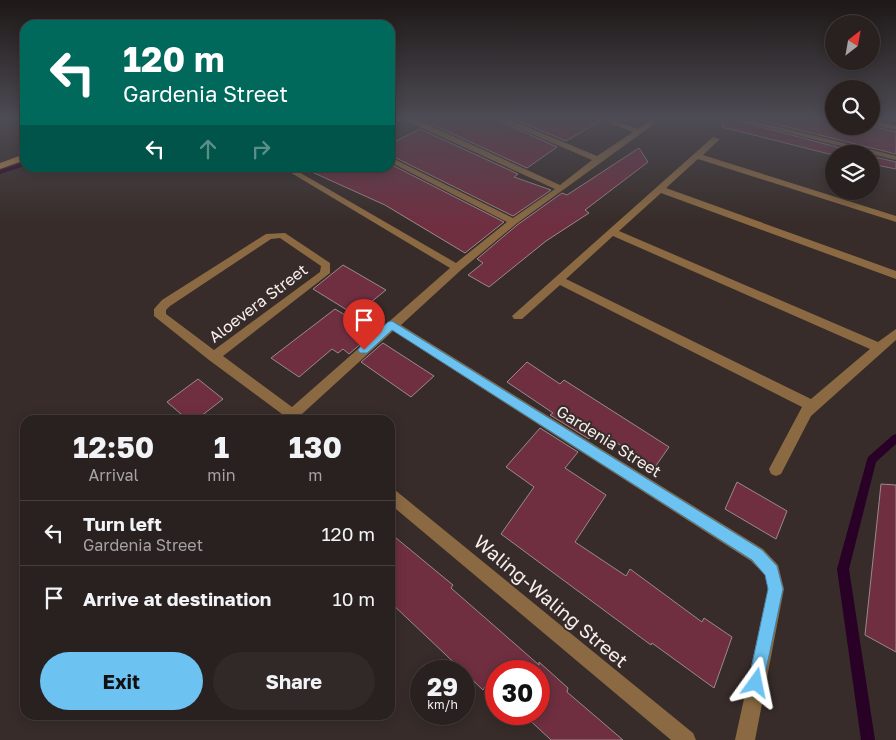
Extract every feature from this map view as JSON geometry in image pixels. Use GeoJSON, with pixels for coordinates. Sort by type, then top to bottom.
{"type":"FeatureCollection","features":[{"type":"Feature","properties":{"kind":"street"},"geometry":{"type":"LineString","coordinates":[[484,154],[561,189]]}},
{"type":"Feature","properties":{"kind":"street"},"geometry":{"type":"LineString","coordinates":[[585,154],[598,159]]}},
{"type":"Feature","properties":{"kind":"street"},"geometry":{"type":"LineString","coordinates":[[298,415],[392,325],[457,268],[514,222],[607,154]]}},
{"type":"Feature","properties":{"kind":"street"},"geometry":{"type":"LineString","coordinates":[[518,316],[700,154]]}},
{"type":"Feature","properties":{"kind":"street"},"geometry":{"type":"LineString","coordinates":[[878,154],[896,158]]}},
{"type":"Feature","properties":{"kind":"street"},"geometry":{"type":"LineString","coordinates":[[697,156],[896,219]]}},
{"type":"Feature","properties":{"kind":"street"},"geometry":{"type":"LineString","coordinates":[[0,166],[20,160]]}},
{"type":"Feature","properties":{"kind":"street"},"geometry":{"type":"LineString","coordinates":[[395,162],[514,222]]}},
{"type":"Feature","properties":{"kind":"street"},"geometry":{"type":"LineString","coordinates":[[294,172],[457,268]]}},
{"type":"Feature","properties":{"kind":"street"},"geometry":{"type":"LineString","coordinates":[[660,189],[896,275]]}},
{"type":"Feature","properties":{"kind":"street"},"geometry":{"type":"LineString","coordinates":[[612,232],[879,348]]}},
{"type":"Feature","properties":{"kind":"street","name":"Aloevera Street"},"geometry":{"type":"LineString","coordinates":[[282,235],[326,265],[325,273],[213,357],[160,312],[166,303],[269,236],[282,235]]}},
{"type":"Feature","properties":{"kind":"street"},"geometry":{"type":"LineString","coordinates":[[559,280],[812,406]]}},
{"type":"Feature","properties":{"kind":"street","name":"Gardenia Street"},"geometry":{"type":"LineString","coordinates":[[392,325],[757,555],[772,571],[776,589],[745,740]]}},
{"type":"Feature","properties":{"kind":"street"},"geometry":{"type":"LineString","coordinates":[[776,469],[806,412],[896,333]]}},
{"type":"Feature","properties":{"kind":"street"},"geometry":{"type":"LineString","coordinates":[[213,357],[293,415]]}},
{"type":"Feature","properties":{"kind":"street","name":"Waling-Waling Street"},"geometry":{"type":"LineString","coordinates":[[395,499],[686,740]]}},
{"type":"Feature","properties":{"kind":"building"},"geometry":{"type":"Polygon","coordinates":[[[395,154],[473,154],[518,174],[514,177],[551,190],[513,216],[395,157],[395,154]]]}},
{"type":"Feature","properties":{"kind":"building"},"geometry":{"type":"Polygon","coordinates":[[[495,154],[548,154],[527,168],[495,154]]]}},
{"type":"Feature","properties":{"kind":"building"},"geometry":{"type":"Polygon","coordinates":[[[631,154],[643,154],[648,162],[585,210],[589,213],[546,241],[489,287],[468,275],[483,263],[477,259],[517,225],[562,193],[567,195],[631,154]]]}},
{"type":"Feature","properties":{"kind":"building"},"geometry":{"type":"Polygon","coordinates":[[[880,158],[896,162],[896,169],[880,166],[880,158]]]}},
{"type":"Feature","properties":{"kind":"building"},"geometry":{"type":"Polygon","coordinates":[[[395,167],[504,222],[465,253],[385,205],[312,172],[395,172],[395,167]]]}},
{"type":"Feature","properties":{"kind":"building"},"geometry":{"type":"Polygon","coordinates":[[[343,265],[386,290],[355,315],[313,289],[343,265]]]}},
{"type":"Feature","properties":{"kind":"building"},"geometry":{"type":"Polygon","coordinates":[[[335,309],[367,328],[365,331],[371,335],[349,354],[343,349],[338,353],[332,349],[299,377],[271,358],[335,309]]]}},
{"type":"Feature","properties":{"kind":"building"},"geometry":{"type":"Polygon","coordinates":[[[383,343],[434,376],[411,397],[361,362],[383,343]]]}},
{"type":"Feature","properties":{"kind":"building"},"geometry":{"type":"Polygon","coordinates":[[[527,362],[560,384],[564,380],[669,447],[655,467],[617,443],[615,446],[594,432],[589,439],[550,415],[553,413],[507,382],[527,362]]]}},
{"type":"Feature","properties":{"kind":"building"},"geometry":{"type":"Polygon","coordinates":[[[198,379],[223,399],[202,415],[182,415],[167,402],[198,379]]]}},
{"type":"Feature","properties":{"kind":"building"},"geometry":{"type":"Polygon","coordinates":[[[540,428],[578,452],[565,468],[606,495],[575,542],[626,576],[630,569],[702,622],[704,618],[732,637],[714,688],[652,643],[651,645],[501,534],[534,487],[506,467],[540,428]]]}},
{"type":"Feature","properties":{"kind":"building"},"geometry":{"type":"Polygon","coordinates":[[[737,482],[787,511],[776,539],[725,509],[737,482]]]}},
{"type":"Feature","properties":{"kind":"building"},"geometry":{"type":"Polygon","coordinates":[[[881,484],[896,485],[896,652],[865,635],[881,484]]]}},
{"type":"Feature","properties":{"kind":"building"},"geometry":{"type":"Polygon","coordinates":[[[395,537],[453,585],[451,588],[533,660],[485,660],[485,687],[483,690],[475,682],[475,660],[451,660],[395,607],[395,537]]]}},
{"type":"Feature","properties":{"kind":"building"},"geometry":{"type":"Polygon","coordinates":[[[550,672],[568,688],[567,692],[623,740],[551,740],[535,725],[550,725],[550,672]]]}},
{"type":"Feature","properties":{"kind":"waterway"},"geometry":{"type":"LineString","coordinates":[[0,172],[20,166]]}},
{"type":"Feature","properties":{"kind":"waterway"},"geometry":{"type":"LineString","coordinates":[[868,740],[843,569],[872,460],[896,438]]}},
{"type":"Feature","properties":{"kind":"route"},"geometry":{"type":"LineString","coordinates":[[364,350],[392,325],[757,555],[772,571],[776,589],[756,683]]}}]}
